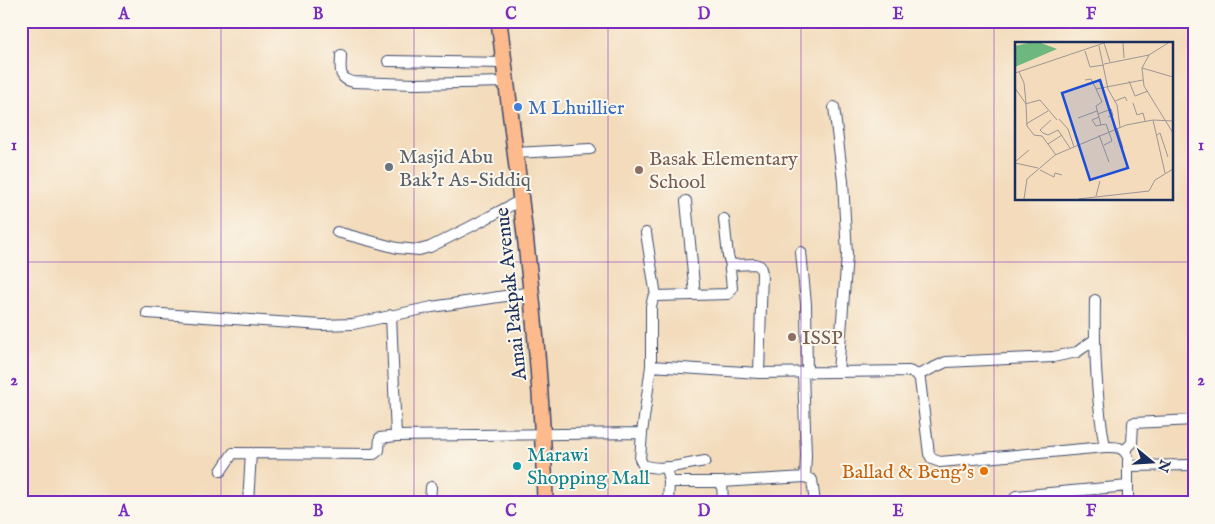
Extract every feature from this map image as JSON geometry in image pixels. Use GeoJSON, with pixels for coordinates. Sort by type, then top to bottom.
{"type":"FeatureCollection","features":[{"type":"Feature","properties":{"kind":"highway","name":"Amai Pakpak Avenue"},"geometry":{"type":"LineString","coordinates":[[499,21],[532,292],[544,433],[545,503]]}},
{"type":"Feature","properties":{"kind":"street"},"geometry":{"type":"LineString","coordinates":[[341,55],[341,74],[345,79],[353,82],[415,84],[506,82]]}},
{"type":"Feature","properties":{"kind":"street"},"geometry":{"type":"LineString","coordinates":[[388,61],[504,63]]}},
{"type":"Feature","properties":{"kind":"street"},"geometry":{"type":"LineString","coordinates":[[834,107],[843,181],[847,255],[838,372]]}},
{"type":"Feature","properties":{"kind":"street"},"geometry":{"type":"LineString","coordinates":[[515,153],[590,149]]}},
{"type":"Feature","properties":{"kind":"street"},"geometry":{"type":"LineString","coordinates":[[337,232],[398,248],[420,250],[430,247],[521,200]]}},
{"type":"Feature","properties":{"kind":"street"},"geometry":{"type":"LineString","coordinates":[[686,201],[695,295]]}},
{"type":"Feature","properties":{"kind":"street"},"geometry":{"type":"LineString","coordinates":[[656,296],[730,293],[732,288],[730,269],[732,265],[728,256],[724,219]]}},
{"type":"Feature","properties":{"kind":"street"},"geometry":{"type":"LineString","coordinates":[[646,233],[656,296],[653,298],[651,306],[651,366],[642,433],[641,463],[647,467],[666,467],[705,461]]}},
{"type":"Feature","properties":{"kind":"street"},"geometry":{"type":"LineString","coordinates":[[801,252],[806,304],[805,477]]}},
{"type":"Feature","properties":{"kind":"street"},"geometry":{"type":"LineString","coordinates":[[732,265],[755,264],[760,266],[762,273],[759,373]]}},
{"type":"Feature","properties":{"kind":"street"},"geometry":{"type":"LineString","coordinates":[[147,313],[322,325],[364,322],[391,315],[532,292]]}},
{"type":"Feature","properties":{"kind":"street"},"geometry":{"type":"LineString","coordinates":[[1095,300],[1094,340],[1098,401],[1105,447]]}},
{"type":"Feature","properties":{"kind":"street"},"geometry":{"type":"LineString","coordinates":[[391,315],[396,436]]}},
{"type":"Feature","properties":{"kind":"street"},"geometry":{"type":"LineString","coordinates":[[918,376],[946,362],[1053,357],[1077,352],[1094,340]]}},
{"type":"Feature","properties":{"kind":"street"},"geometry":{"type":"LineString","coordinates":[[651,366],[759,373],[909,371],[918,376],[920,380],[929,454],[934,461],[1105,447],[1122,448],[1128,457],[1128,503]]}},
{"type":"Feature","properties":{"kind":"street"},"geometry":{"type":"LineString","coordinates":[[1125,450],[1132,443],[1133,424],[1194,420]]}},
{"type":"Feature","properties":{"kind":"street"},"geometry":{"type":"LineString","coordinates":[[221,471],[233,453],[374,454],[378,453],[380,438],[396,436],[642,433]]}},
{"type":"Feature","properties":{"kind":"street"},"geometry":{"type":"LineString","coordinates":[[248,503],[251,453]]}},
{"type":"Feature","properties":{"kind":"street"},"geometry":{"type":"LineString","coordinates":[[1128,466],[1194,465]]}},
{"type":"Feature","properties":{"kind":"street"},"geometry":{"type":"LineString","coordinates":[[666,467],[669,482],[668,503]]}},
{"type":"Feature","properties":{"kind":"street"},"geometry":{"type":"LineString","coordinates":[[669,482],[722,482],[805,477],[812,480],[815,503]]}},
{"type":"Feature","properties":{"kind":"street"},"geometry":{"type":"LineString","coordinates":[[722,482],[723,503]]}},
{"type":"Feature","properties":{"kind":"street"},"geometry":{"type":"LineString","coordinates":[[1016,496],[1128,486]]}},
{"type":"Feature","properties":{"kind":"street"},"geometry":{"type":"LineString","coordinates":[[430,503],[431,487]]}},
{"type":"Feature","properties":{"kind":"place","name":"M Lhuillier"},"geometry":{"type":"Point","coordinates":[518,107]}},
{"type":"Feature","properties":{"kind":"place","name":"Masjid Abu Bak'r As-Siddiq"},"geometry":{"type":"Point","coordinates":[389,167]}},
{"type":"Feature","properties":{"kind":"place","name":"Basak Elementary School"},"geometry":{"type":"Point","coordinates":[639,170]}},
{"type":"Feature","properties":{"kind":"place","name":"ISSP"},"geometry":{"type":"Point","coordinates":[792,337]}},
{"type":"Feature","properties":{"kind":"place","name":"Marawi Shopping Mall"},"geometry":{"type":"Point","coordinates":[517,466]}},
{"type":"Feature","properties":{"kind":"place","name":"Ballad & Beng's"},"geometry":{"type":"Point","coordinates":[984,471]}}]}
